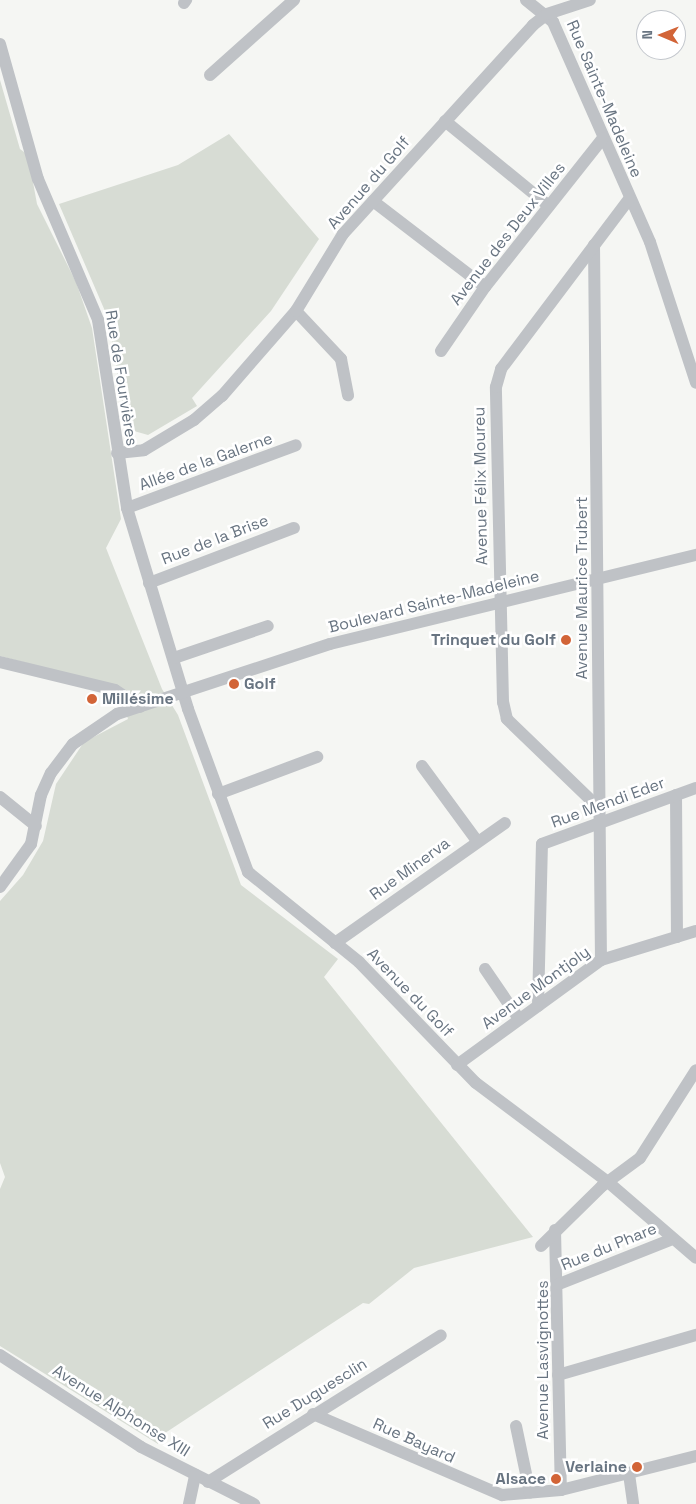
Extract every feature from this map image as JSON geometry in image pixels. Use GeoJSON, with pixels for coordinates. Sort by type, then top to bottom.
{"type":"FeatureCollection","features":[{"type":"Feature","properties":{"kind":"street"},"geometry":{"type":"LineString","coordinates":[[210,75],[294,0]]}},
{"type":"Feature","properties":{"kind":"street"},"geometry":{"type":"LineString","coordinates":[[528,0],[547,14]]}},
{"type":"Feature","properties":{"kind":"street","name":"Avenue du Golf"},"geometry":{"type":"LineString","coordinates":[[117,454],[144,450],[194,420],[222,396],[296,311],[343,234],[445,122],[547,14],[590,0]]}},
{"type":"Feature","properties":{"kind":"street","name":"Rue Sainte-Madeleine"},"geometry":{"type":"LineString","coordinates":[[547,14],[650,242],[696,383]]}},
{"type":"Feature","properties":{"kind":"street","name":"Rue de Fourvières"},"geometry":{"type":"LineString","coordinates":[[0,44],[38,180],[98,320],[117,454],[127,508],[184,693]]}},
{"type":"Feature","properties":{"kind":"street"},"geometry":{"type":"LineString","coordinates":[[445,122],[549,206]]}},
{"type":"Feature","properties":{"kind":"street","name":"Avenue des Deux Villes"},"geometry":{"type":"LineString","coordinates":[[441,351],[484,287],[603,138]]}},
{"type":"Feature","properties":{"kind":"street","name":"Avenue Félix Moureu"},"geometry":{"type":"LineString","coordinates":[[598,807],[507,718],[500,602],[496,387],[501,369],[629,199]]}},
{"type":"Feature","properties":{"kind":"street"},"geometry":{"type":"LineString","coordinates":[[373,201],[484,287]]}},
{"type":"Feature","properties":{"kind":"street","name":"Avenue Maurice Trubert"},"geometry":{"type":"LineString","coordinates":[[594,245],[599,578],[598,821],[601,960]]}},
{"type":"Feature","properties":{"kind":"street"},"geometry":{"type":"LineString","coordinates":[[296,311],[341,359],[348,396]]}},
{"type":"Feature","properties":{"kind":"street","name":"Allée de la Galerne"},"geometry":{"type":"LineString","coordinates":[[127,508],[296,445]]}},
{"type":"Feature","properties":{"kind":"street","name":"Rue de la Brise"},"geometry":{"type":"LineString","coordinates":[[149,583],[294,528]]}},
{"type":"Feature","properties":{"kind":"street","name":"Boulevard Sainte-Madeleine"},"geometry":{"type":"LineString","coordinates":[[0,888],[23,859],[36,826],[41,795],[72,744],[89,729],[140,707],[330,644],[696,555]]}},
{"type":"Feature","properties":{"kind":"street"},"geometry":{"type":"LineString","coordinates":[[174,658],[268,626]]}},
{"type":"Feature","properties":{"kind":"street"},"geometry":{"type":"LineString","coordinates":[[0,662],[114,690],[140,707]]}},
{"type":"Feature","properties":{"kind":"street","name":"Avenue du Golf"},"geometry":{"type":"LineString","coordinates":[[184,693],[218,794],[248,872],[336,943],[457,1065],[608,1182],[670,1240],[696,1258]]}},
{"type":"Feature","properties":{"kind":"street"},"geometry":{"type":"LineString","coordinates":[[218,794],[317,757]]}},
{"type":"Feature","properties":{"kind":"street"},"geometry":{"type":"LineString","coordinates":[[422,766],[477,841]]}},
{"type":"Feature","properties":{"kind":"street","name":"Rue Mendi Eder"},"geometry":{"type":"LineString","coordinates":[[538,1006],[542,844],[598,821],[696,788]]}},
{"type":"Feature","properties":{"kind":"street"},"geometry":{"type":"LineString","coordinates":[[676,795],[677,936]]}},
{"type":"Feature","properties":{"kind":"street"},"geometry":{"type":"LineString","coordinates":[[0,797],[36,826]]}},
{"type":"Feature","properties":{"kind":"street","name":"Rue Minerva"},"geometry":{"type":"LineString","coordinates":[[336,943],[477,841],[506,823]]}},
{"type":"Feature","properties":{"kind":"street","name":"Avenue Montjoly"},"geometry":{"type":"LineString","coordinates":[[457,1065],[601,960],[696,931]]}},
{"type":"Feature","properties":{"kind":"street"},"geometry":{"type":"LineString","coordinates":[[485,969],[519,1019]]}},
{"type":"Feature","properties":{"kind":"street"},"geometry":{"type":"LineString","coordinates":[[541,1246],[555,1230],[608,1182],[640,1158],[696,1070]]}},
{"type":"Feature","properties":{"kind":"street","name":"Avenue Lasvignottes"},"geometry":{"type":"LineString","coordinates":[[555,1230],[559,1284],[558,1375],[562,1490]]}},
{"type":"Feature","properties":{"kind":"street","name":"Rue du Phare"},"geometry":{"type":"LineString","coordinates":[[559,1284],[670,1240]]}},
{"type":"Feature","properties":{"kind":"street","name":"Rue Duguesclin"},"geometry":{"type":"LineString","coordinates":[[208,1482],[441,1335]]}},
{"type":"Feature","properties":{"kind":"street"},"geometry":{"type":"LineString","coordinates":[[558,1375],[696,1335]]}},
{"type":"Feature","properties":{"kind":"street","name":"Avenue Alphonse XIII"},"geometry":{"type":"LineString","coordinates":[[0,1355],[141,1447],[254,1504]]}},
{"type":"Feature","properties":{"kind":"street","name":"Rue Bayard"},"geometry":{"type":"LineString","coordinates":[[313,1414],[501,1500]]}},
{"type":"Feature","properties":{"kind":"street"},"geometry":{"type":"LineString","coordinates":[[516,1426],[530,1493]]}},
{"type":"Feature","properties":{"kind":"street"},"geometry":{"type":"LineString","coordinates":[[501,1500],[530,1493],[562,1490],[696,1456]]}},
{"type":"Feature","properties":{"kind":"street"},"geometry":{"type":"LineString","coordinates":[[628,1474],[633,1504]]}},
{"type":"Feature","properties":{"kind":"street"},"geometry":{"type":"LineString","coordinates":[[189,1504],[195,1475]]}},
{"type":"Feature","properties":{"kind":"shaded area"},"geometry":{"type":"Polygon","coordinates":[[[0,80],[20,149],[28,155],[37,204],[76,282],[92,328],[121,519],[106,548],[162,689],[178,715],[241,885],[338,959],[324,977],[533,1237],[414,1268],[369,1304],[363,1303],[159,1437],[158,1444],[0,1346],[0,1189],[5,1177],[0,1163],[0,901],[23,875],[43,841],[56,784],[84,742],[128,719],[117,687],[0,656],[0,80]]]}},
{"type":"Feature","properties":{"kind":"shaded area"},"geometry":{"type":"Polygon","coordinates":[[[229,134],[319,239],[271,311],[192,398],[197,406],[148,435],[127,429],[108,318],[59,204],[178,165],[229,134]]]}},
{"type":"Feature","properties":{"kind":"place","name":"Trinquet du Golf"},"geometry":{"type":"Point","coordinates":[566,640]}},
{"type":"Feature","properties":{"kind":"place","name":"Golf"},"geometry":{"type":"Point","coordinates":[234,684]}},
{"type":"Feature","properties":{"kind":"place","name":"Millésime"},"geometry":{"type":"Point","coordinates":[92,699]}},
{"type":"Feature","properties":{"kind":"place","name":"Verlaine"},"geometry":{"type":"Point","coordinates":[637,1467]}},
{"type":"Feature","properties":{"kind":"place","name":"Alsace"},"geometry":{"type":"Point","coordinates":[556,1479]}}]}
